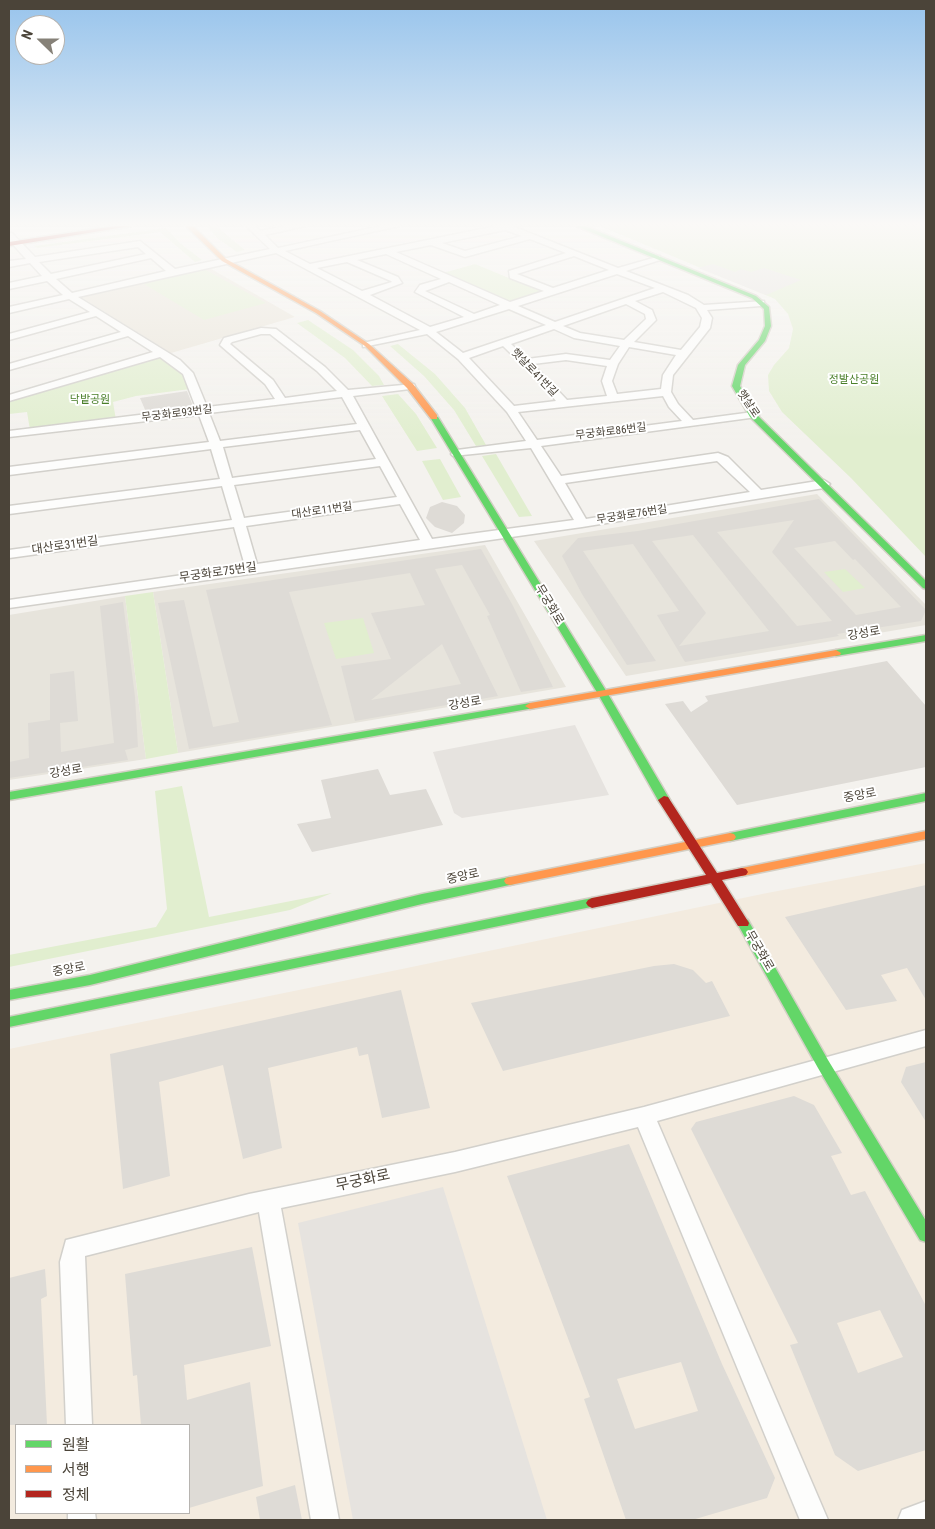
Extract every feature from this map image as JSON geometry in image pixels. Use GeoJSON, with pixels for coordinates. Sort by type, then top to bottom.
{"type":"FeatureCollection","features":[{"type":"Feature","properties":{"kind":"main road","name":"무궁화로"},"geometry":{"type":"LineString","coordinates":[[292,297],[367,344],[410,386],[435,418],[691,844],[734,908],[823,1064],[926,1235]]}},
{"type":"Feature","properties":{"kind":"main road"},"geometry":{"type":"LineString","coordinates":[[750,297],[761,303]]}},
{"type":"Feature","properties":{"kind":"main road","name":"햇살로"},"geometry":{"type":"LineString","coordinates":[[761,303],[767,308],[768,326],[762,341],[742,365],[736,386],[753,415],[926,586]]}},
{"type":"Feature","properties":{"kind":"main road","name":"강성로"},"geometry":{"type":"LineString","coordinates":[[9,796],[926,638]]}},
{"type":"Feature","properties":{"kind":"main road","name":"중앙로"},"geometry":{"type":"LineString","coordinates":[[9,995],[90,980],[422,899],[926,797]]}},
{"type":"Feature","properties":{"kind":"main road"},"geometry":{"type":"LineString","coordinates":[[9,1022],[665,889],[713,876],[926,835]]}},
{"type":"Feature","properties":{"kind":"street"},"geometry":{"type":"LineString","coordinates":[[9,310],[60,297]]}},
{"type":"Feature","properties":{"kind":"street"},"geometry":{"type":"LineString","coordinates":[[73,297],[162,354],[188,373],[216,445],[252,568]]}},
{"type":"Feature","properties":{"kind":"street"},"geometry":{"type":"LineString","coordinates":[[369,297],[429,331],[462,357],[511,410],[558,480],[582,523]]}},
{"type":"Feature","properties":{"kind":"street"},"geometry":{"type":"LineString","coordinates":[[431,297],[473,317]]}},
{"type":"Feature","properties":{"kind":"street"},"geometry":{"type":"LineString","coordinates":[[493,297],[578,336],[683,353]]}},
{"type":"Feature","properties":{"kind":"street"},"geometry":{"type":"LineString","coordinates":[[367,344],[429,331],[536,297]]}},
{"type":"Feature","properties":{"kind":"street","name":"햇살로41번길"},"geometry":{"type":"LineString","coordinates":[[462,357],[637,297]]}},
{"type":"Feature","properties":{"kind":"street"},"geometry":{"type":"LineString","coordinates":[[686,297],[702,308],[707,318],[705,328],[683,353],[668,375],[666,392],[673,405],[689,422]]}},
{"type":"Feature","properties":{"kind":"street"},"geometry":{"type":"LineString","coordinates":[[613,398],[607,380],[613,364],[626,344],[651,320],[649,312],[626,301]]}},
{"type":"Feature","properties":{"kind":"street"},"geometry":{"type":"LineString","coordinates":[[702,308],[761,303]]}},
{"type":"Feature","properties":{"kind":"street"},"geometry":{"type":"LineString","coordinates":[[9,337],[98,314]]}},
{"type":"Feature","properties":{"kind":"street"},"geometry":{"type":"LineString","coordinates":[[282,402],[269,382],[225,344],[228,340],[261,331],[272,331],[321,369],[346,394],[428,543]]}},
{"type":"Feature","properties":{"kind":"street"},"geometry":{"type":"LineString","coordinates":[[9,367],[129,334]]}},
{"type":"Feature","properties":{"kind":"street","name":"햇살로41번길"},"geometry":{"type":"LineString","coordinates":[[504,342],[526,362],[564,404]]}},
{"type":"Feature","properties":{"kind":"street"},"geometry":{"type":"LineString","coordinates":[[9,398],[162,354]]}},
{"type":"Feature","properties":{"kind":"street"},"geometry":{"type":"LineString","coordinates":[[526,362],[566,357],[613,364]]}},
{"type":"Feature","properties":{"kind":"street","name":"무궁화로93번길"},"geometry":{"type":"LineString","coordinates":[[9,434],[410,386]]}},
{"type":"Feature","properties":{"kind":"street"},"geometry":{"type":"LineString","coordinates":[[511,410],[666,392]]}},
{"type":"Feature","properties":{"kind":"street","name":"무궁화로86번길"},"geometry":{"type":"LineString","coordinates":[[457,454],[533,442],[753,415]]}},
{"type":"Feature","properties":{"kind":"street"},"geometry":{"type":"LineString","coordinates":[[9,471],[364,426]]}},
{"type":"Feature","properties":{"kind":"street"},"geometry":{"type":"LineString","coordinates":[[558,480],[718,457],[724,459],[759,496]]}},
{"type":"Feature","properties":{"kind":"street"},"geometry":{"type":"LineString","coordinates":[[9,510],[384,462]]}},
{"type":"Feature","properties":{"kind":"street","name":"무궁화로76번길"},"geometry":{"type":"LineString","coordinates":[[505,532],[582,523],[759,496],[824,484]]}},
{"type":"Feature","properties":{"kind":"street","name":"대산로11번길"},"geometry":{"type":"LineString","coordinates":[[122,539],[404,500]]}},
{"type":"Feature","properties":{"kind":"street","name":"무궁화로75번길"},"geometry":{"type":"LineString","coordinates":[[9,604],[505,532]]}},
{"type":"Feature","properties":{"kind":"street","name":"대산로31번길"},"geometry":{"type":"LineString","coordinates":[[9,554],[122,539]]}},
{"type":"Feature","properties":{"kind":"street","name":"무궁화로"},"geometry":{"type":"LineString","coordinates":[[79,1424],[72,1262],[74,1248],[268,1201],[455,1162],[644,1116],[823,1064],[926,1038]]}},
{"type":"Feature","properties":{"kind":"street"},"geometry":{"type":"LineString","coordinates":[[644,1116],[814,1520]]}},
{"type":"Feature","properties":{"kind":"street"},"geometry":{"type":"LineString","coordinates":[[268,1201],[325,1520]]}},
{"type":"Feature","properties":{"kind":"street"},"geometry":{"type":"LineString","coordinates":[[912,1520],[926,1515]]}},
{"type":"Feature","properties":{"kind":"shaded area"},"geometry":{"type":"Polygon","coordinates":[[[81,297],[261,297],[295,317],[171,353],[81,297]]]}},
{"type":"Feature","properties":{"kind":"shaded area"},"geometry":{"type":"Polygon","coordinates":[[[817,494],[926,605],[926,625],[626,676],[534,541],[817,494]]]}},
{"type":"Feature","properties":{"kind":"shaded area"},"geometry":{"type":"Polygon","coordinates":[[[485,545],[566,687],[178,753],[153,592],[485,545]]]}},
{"type":"Feature","properties":{"kind":"shaded area"},"geometry":{"type":"Polygon","coordinates":[[[125,596],[146,759],[9,780],[9,615],[125,596]]]}},
{"type":"Feature","properties":{"kind":"shaded area"},"geometry":{"type":"Polygon","coordinates":[[[575,725],[609,795],[462,818],[454,813],[433,752],[575,725]]]}},
{"type":"Feature","properties":{"kind":"shaded area"},"geometry":{"type":"Polygon","coordinates":[[[926,863],[926,1520],[9,1520],[9,1049],[767,893],[926,863]]]}},
{"type":"Feature","properties":{"kind":"shaded area"},"geometry":{"type":"Polygon","coordinates":[[[443,1187],[547,1520],[353,1520],[298,1223],[443,1187]]]}},
{"type":"Feature","properties":{"kind":"green space"},"geometry":{"type":"Polygon","coordinates":[[[166,297],[256,297],[266,303],[204,320],[166,297]]]}},
{"type":"Feature","properties":{"kind":"green space"},"geometry":{"type":"Polygon","coordinates":[[[501,297],[526,297],[512,302],[501,297]]]}},
{"type":"Feature","properties":{"kind":"green space","name":"정발산공원"},"geometry":{"type":"Polygon","coordinates":[[[771,297],[926,297],[926,557],[851,478],[782,412],[769,391],[768,375],[789,348],[793,329],[788,314],[775,299],[771,297]]]}},
{"type":"Feature","properties":{"kind":"green space"},"geometry":{"type":"Polygon","coordinates":[[[308,320],[353,350],[379,376],[384,385],[372,386],[345,358],[297,323],[308,320]]]}},
{"type":"Feature","properties":{"kind":"green space"},"geometry":{"type":"Polygon","coordinates":[[[398,344],[435,374],[465,408],[486,445],[476,446],[454,410],[424,376],[390,346],[398,344]]]}},
{"type":"Feature","properties":{"kind":"green space","name":"닥밭공원"},"geometry":{"type":"Polygon","coordinates":[[[160,356],[185,374],[190,389],[136,396],[113,402],[116,420],[30,430],[27,412],[9,414],[9,401],[160,356]]]}},
{"type":"Feature","properties":{"kind":"green space"},"geometry":{"type":"Polygon","coordinates":[[[398,394],[416,414],[437,448],[417,451],[382,396],[398,394]]]}},
{"type":"Feature","properties":{"kind":"green space"},"geometry":{"type":"Polygon","coordinates":[[[496,454],[532,516],[519,517],[482,456],[496,454]]]}},
{"type":"Feature","properties":{"kind":"green space"},"geometry":{"type":"Polygon","coordinates":[[[440,459],[461,497],[443,500],[422,461],[440,459]]]}},
{"type":"Feature","properties":{"kind":"green space"},"geometry":{"type":"Polygon","coordinates":[[[845,569],[865,588],[843,592],[824,572],[845,569]]]}},
{"type":"Feature","properties":{"kind":"green space"},"geometry":{"type":"Polygon","coordinates":[[[153,592],[178,753],[146,759],[125,596],[153,592]]]}},
{"type":"Feature","properties":{"kind":"green space"},"geometry":{"type":"Polygon","coordinates":[[[363,618],[374,653],[336,659],[324,623],[363,618]]]}},
{"type":"Feature","properties":{"kind":"green space"},"geometry":{"type":"Polygon","coordinates":[[[182,786],[209,917],[332,893],[290,910],[9,967],[9,955],[156,927],[167,909],[155,791],[182,786]]]}},
{"type":"Feature","properties":{"kind":"building"},"geometry":{"type":"Polygon","coordinates":[[[187,391],[193,406],[146,412],[140,398],[187,391]]]}},
{"type":"Feature","properties":{"kind":"building"},"geometry":{"type":"Polygon","coordinates":[[[819,499],[926,610],[921,621],[837,634],[839,636],[685,662],[657,615],[679,611],[633,544],[583,551],[656,661],[627,665],[582,594],[562,556],[578,538],[638,531],[819,499]],[[794,520],[717,532],[797,626],[832,621],[772,552],[794,520]],[[693,535],[652,541],[706,613],[679,646],[769,631],[693,535]],[[835,541],[794,548],[856,615],[901,607],[835,541]]]}},
{"type":"Feature","properties":{"kind":"building"},"geometry":{"type":"Polygon","coordinates":[[[442,502],[457,506],[465,515],[464,523],[452,533],[435,527],[426,518],[430,507],[442,502]]]}},
{"type":"Feature","properties":{"kind":"building"},"geometry":{"type":"Polygon","coordinates":[[[481,549],[513,606],[553,687],[521,692],[487,616],[490,615],[462,565],[435,569],[498,696],[355,721],[341,666],[391,659],[371,613],[425,605],[410,573],[289,592],[332,725],[189,749],[158,603],[184,600],[213,727],[239,722],[206,590],[481,549]],[[442,644],[371,700],[461,684],[442,644]]]}},
{"type":"Feature","properties":{"kind":"building"},"geometry":{"type":"Polygon","coordinates":[[[123,602],[135,697],[138,747],[125,750],[128,760],[9,778],[9,762],[29,758],[28,723],[50,720],[50,674],[74,671],[78,721],[60,723],[61,752],[114,743],[100,606],[123,602]]]}},
{"type":"Feature","properties":{"kind":"building"},"geometry":{"type":"Polygon","coordinates":[[[887,661],[926,706],[926,767],[737,805],[665,704],[683,701],[691,712],[708,701],[705,696],[887,661]]]}},
{"type":"Feature","properties":{"kind":"building"},"geometry":{"type":"Polygon","coordinates":[[[378,769],[390,795],[426,789],[443,825],[312,852],[297,824],[331,818],[321,780],[378,769]]]}},
{"type":"Feature","properties":{"kind":"building"},"geometry":{"type":"Polygon","coordinates":[[[926,885],[926,1000],[907,968],[881,975],[897,1001],[846,1010],[785,917],[926,885]]]}},
{"type":"Feature","properties":{"kind":"building"},"geometry":{"type":"Polygon","coordinates":[[[674,964],[693,970],[706,983],[712,981],[730,1016],[503,1071],[471,1003],[654,966],[674,964]]]}},
{"type":"Feature","properties":{"kind":"building"},"geometry":{"type":"Polygon","coordinates":[[[401,990],[430,1108],[382,1118],[368,1054],[359,1056],[357,1047],[268,1068],[282,1148],[243,1159],[223,1065],[159,1082],[170,1176],[123,1189],[110,1054],[401,990]]]}},
{"type":"Feature","properties":{"kind":"building"},"geometry":{"type":"Polygon","coordinates":[[[926,1062],[926,1122],[901,1082],[906,1067],[926,1062]]]}},
{"type":"Feature","properties":{"kind":"building"},"geometry":{"type":"Polygon","coordinates":[[[794,1096],[814,1105],[842,1153],[831,1156],[851,1195],[865,1191],[926,1306],[926,1450],[858,1471],[835,1455],[790,1345],[798,1343],[691,1129],[696,1122],[794,1096]],[[880,1310],[837,1323],[858,1373],[903,1357],[880,1310]]]}},
{"type":"Feature","properties":{"kind":"building"},"geometry":{"type":"Polygon","coordinates":[[[629,1144],[722,1364],[775,1478],[767,1498],[692,1520],[626,1520],[584,1399],[590,1397],[507,1176],[629,1144]],[[681,1362],[617,1379],[635,1429],[698,1411],[681,1362]]]}},
{"type":"Feature","properties":{"kind":"building"},"geometry":{"type":"Polygon","coordinates":[[[252,1247],[271,1346],[184,1365],[187,1400],[250,1382],[263,1486],[190,1508],[190,1424],[141,1424],[137,1375],[133,1376],[125,1274],[252,1247]]]}},
{"type":"Feature","properties":{"kind":"building"},"geometry":{"type":"Polygon","coordinates":[[[45,1269],[47,1296],[41,1299],[47,1424],[9,1425],[9,1278],[45,1269]]]}},
{"type":"Feature","properties":{"kind":"building"},"geometry":{"type":"Polygon","coordinates":[[[295,1485],[302,1520],[260,1520],[256,1497],[295,1485]]]}},
{"type":"Feature","properties":{"kind":"traffic: fast"},"geometry":{"type":"LineString","coordinates":[[754,297],[767,308],[768,326],[762,341],[742,365],[736,386],[753,415],[926,586]]}},
{"type":"Feature","properties":{"kind":"traffic: fast"},"geometry":{"type":"LineString","coordinates":[[434,417],[603,694],[664,800]]}},
{"type":"Feature","properties":{"kind":"traffic: fast"},"geometry":{"type":"LineString","coordinates":[[836,653],[926,638]]}},
{"type":"Feature","properties":{"kind":"traffic: fast"},"geometry":{"type":"LineString","coordinates":[[9,796],[530,706]]}},
{"type":"Feature","properties":{"kind":"traffic: fast"},"geometry":{"type":"LineString","coordinates":[[730,837],[926,797]]}},
{"type":"Feature","properties":{"kind":"traffic: fast"},"geometry":{"type":"LineString","coordinates":[[9,995],[90,980],[422,899],[510,881]]}},
{"type":"Feature","properties":{"kind":"traffic: fast"},"geometry":{"type":"LineString","coordinates":[[9,1022],[592,903]]}},
{"type":"Feature","properties":{"kind":"traffic: fast"},"geometry":{"type":"LineString","coordinates":[[743,923],[823,1064],[926,1235]]}},
{"type":"Feature","properties":{"kind":"traffic: slow"},"geometry":{"type":"LineString","coordinates":[[292,297],[318,312],[367,345],[410,386],[434,417]]}},
{"type":"Feature","properties":{"kind":"traffic: slow"},"geometry":{"type":"LineString","coordinates":[[530,706],[836,653]]}},
{"type":"Feature","properties":{"kind":"traffic: slow"},"geometry":{"type":"LineString","coordinates":[[742,872],[926,835]]}},
{"type":"Feature","properties":{"kind":"traffic: slow"},"geometry":{"type":"LineString","coordinates":[[510,881],[730,837]]}},
{"type":"Feature","properties":{"kind":"traffic: jam"},"geometry":{"type":"LineString","coordinates":[[664,800],[743,923]]}},
{"type":"Feature","properties":{"kind":"traffic: jam"},"geometry":{"type":"LineString","coordinates":[[592,903],[742,872]]}}]}
